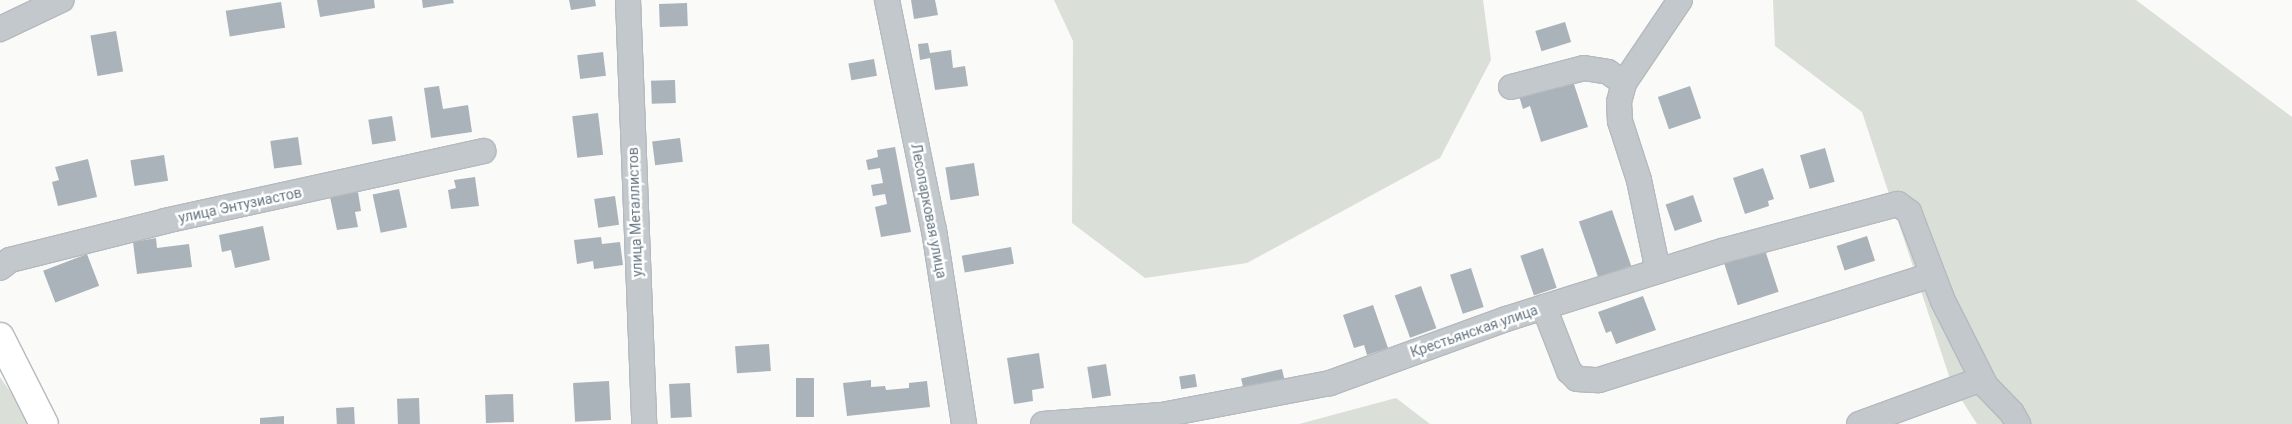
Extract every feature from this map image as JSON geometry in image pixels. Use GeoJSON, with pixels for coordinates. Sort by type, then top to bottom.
{"type":"FeatureCollection","features":[{"type":"Feature","properties":{"kind":"main road"},"geometry":{"type":"LineString","coordinates":[[0,337],[44,424]]}},
{"type":"Feature","properties":{"kind":"street"},"geometry":{"type":"LineString","coordinates":[[0,29],[62,0]]}},
{"type":"Feature","properties":{"kind":"street","name":"улица Металлистов"},"geometry":{"type":"LineString","coordinates":[[628,0],[644,424]]}},
{"type":"Feature","properties":{"kind":"street","name":"Лесопарковая улица"},"geometry":{"type":"LineString","coordinates":[[887,0],[934,230],[964,424]]}},
{"type":"Feature","properties":{"kind":"street"},"geometry":{"type":"LineString","coordinates":[[1658,271],[1639,180],[1620,121],[1619,102],[1624,83],[1680,0]]}},
{"type":"Feature","properties":{"kind":"street"},"geometry":{"type":"LineString","coordinates":[[1511,87],[1584,68],[1608,72],[1624,83]]}},
{"type":"Feature","properties":{"kind":"street","name":"улица Энтузиастов"},"geometry":{"type":"LineString","coordinates":[[0,268],[10,260],[165,221],[483,151]]}},
{"type":"Feature","properties":{"kind":"street","name":"Крестьянская улица"},"geometry":{"type":"LineString","coordinates":[[1043,424],[1162,415],[1330,383],[1544,307],[1658,271],[1898,204],[1909,212],[1932,275]]}},
{"type":"Feature","properties":{"kind":"street"},"geometry":{"type":"LineString","coordinates":[[1544,307],[1569,371],[1577,379],[1598,380],[1932,275],[1982,379],[2018,424]]}},
{"type":"Feature","properties":{"kind":"street"},"geometry":{"type":"LineString","coordinates":[[1859,424],[1982,379]]}},
{"type":"Feature","properties":{"kind":"shaded area"},"geometry":{"type":"Polygon","coordinates":[[[1054,0],[1483,0],[1491,60],[1440,158],[1247,263],[1145,278],[1072,223],[1073,41],[1054,0]]]}},
{"type":"Feature","properties":{"kind":"shaded area"},"geometry":{"type":"Polygon","coordinates":[[[1773,0],[2136,0],[2292,117],[2292,424],[1977,424],[1952,385],[1862,112],[1775,46],[1773,0]]]}},
{"type":"Feature","properties":{"kind":"shaded area"},"geometry":{"type":"Polygon","coordinates":[[[0,377],[33,424],[0,424],[0,377]]]}},
{"type":"Feature","properties":{"kind":"shaded area"},"geometry":{"type":"Polygon","coordinates":[[[1396,398],[1430,424],[1299,424],[1396,398]]]}},
{"type":"Feature","properties":{"kind":"building"},"geometry":{"type":"Polygon","coordinates":[[[317,0],[374,0],[375,8],[320,17],[317,0]]]}},
{"type":"Feature","properties":{"kind":"building"},"geometry":{"type":"Polygon","coordinates":[[[422,0],[453,0],[454,3],[423,8],[422,0]]]}},
{"type":"Feature","properties":{"kind":"building"},"geometry":{"type":"Polygon","coordinates":[[[569,0],[595,0],[596,6],[571,10],[569,0]]]}},
{"type":"Feature","properties":{"kind":"building"},"geometry":{"type":"Polygon","coordinates":[[[911,0],[935,0],[938,15],[914,19],[911,0]]]}},
{"type":"Feature","properties":{"kind":"building"},"geometry":{"type":"Polygon","coordinates":[[[281,2],[285,28],[230,36],[226,11],[281,2]]]}},
{"type":"Feature","properties":{"kind":"building"},"geometry":{"type":"Polygon","coordinates":[[[687,3],[688,26],[660,27],[659,4],[687,3]]]}},
{"type":"Feature","properties":{"kind":"building"},"geometry":{"type":"Polygon","coordinates":[[[1565,22],[1571,42],[1541,51],[1535,31],[1565,22]]]}},
{"type":"Feature","properties":{"kind":"building"},"geometry":{"type":"Polygon","coordinates":[[[116,31],[123,71],[98,76],[90,36],[116,31]]]}},
{"type":"Feature","properties":{"kind":"building"},"geometry":{"type":"Polygon","coordinates":[[[928,43],[930,53],[951,50],[953,68],[965,66],[968,86],[935,90],[930,58],[920,60],[918,44],[928,43]]]}},
{"type":"Feature","properties":{"kind":"building"},"geometry":{"type":"Polygon","coordinates":[[[603,52],[606,76],[580,79],[577,55],[603,52]]]}},
{"type":"Feature","properties":{"kind":"building"},"geometry":{"type":"Polygon","coordinates":[[[874,59],[877,76],[851,80],[848,64],[874,59]]]}},
{"type":"Feature","properties":{"kind":"building"},"geometry":{"type":"Polygon","coordinates":[[[1572,78],[1588,127],[1541,142],[1530,106],[1523,109],[1519,96],[1572,78]]]}},
{"type":"Feature","properties":{"kind":"building"},"geometry":{"type":"Polygon","coordinates":[[[675,80],[676,103],[652,104],[651,81],[675,80]]]}},
{"type":"Feature","properties":{"kind":"building"},"geometry":{"type":"Polygon","coordinates":[[[439,86],[443,109],[468,105],[472,132],[431,138],[424,88],[439,86]]]}},
{"type":"Feature","properties":{"kind":"building"},"geometry":{"type":"Polygon","coordinates":[[[1690,86],[1701,118],[1669,129],[1658,97],[1690,86]]]}},
{"type":"Feature","properties":{"kind":"building"},"geometry":{"type":"Polygon","coordinates":[[[598,113],[603,155],[577,158],[572,116],[598,113]]]}},
{"type":"Feature","properties":{"kind":"building"},"geometry":{"type":"Polygon","coordinates":[[[392,116],[396,141],[372,144],[368,120],[392,116]]]}},
{"type":"Feature","properties":{"kind":"building"},"geometry":{"type":"Polygon","coordinates":[[[298,137],[302,165],[274,169],[270,141],[298,137]]]}},
{"type":"Feature","properties":{"kind":"building"},"geometry":{"type":"Polygon","coordinates":[[[680,138],[683,162],[655,165],[652,141],[680,138]]]}},
{"type":"Feature","properties":{"kind":"building"},"geometry":{"type":"Polygon","coordinates":[[[895,147],[911,232],[881,237],[875,207],[887,204],[885,194],[873,196],[871,185],[883,183],[880,168],[868,170],[866,160],[878,157],[877,150],[895,147]]]}},
{"type":"Feature","properties":{"kind":"building"},"geometry":{"type":"Polygon","coordinates":[[[1825,148],[1835,182],[1810,189],[1800,155],[1825,148]]]}},
{"type":"Feature","properties":{"kind":"building"},"geometry":{"type":"Polygon","coordinates":[[[164,155],[168,181],[134,186],[130,160],[164,155]]]}},
{"type":"Feature","properties":{"kind":"building"},"geometry":{"type":"Polygon","coordinates":[[[88,159],[97,197],[58,206],[52,182],[59,180],[55,167],[88,159]]]}},
{"type":"Feature","properties":{"kind":"building"},"geometry":{"type":"Polygon","coordinates":[[[974,163],[979,196],[951,200],[945,168],[974,163]]]}},
{"type":"Feature","properties":{"kind":"building"},"geometry":{"type":"Polygon","coordinates":[[[1763,168],[1774,199],[1768,201],[1769,206],[1745,214],[1733,178],[1763,168]]]}},
{"type":"Feature","properties":{"kind":"building"},"geometry":{"type":"Polygon","coordinates":[[[475,177],[479,206],[451,209],[448,190],[456,188],[454,180],[475,177]]]}},
{"type":"Feature","properties":{"kind":"building"},"geometry":{"type":"Polygon","coordinates":[[[399,189],[407,227],[381,233],[373,195],[399,189]]]}},
{"type":"Feature","properties":{"kind":"building"},"geometry":{"type":"Polygon","coordinates":[[[358,192],[361,211],[355,212],[358,227],[337,230],[330,197],[358,192]]]}},
{"type":"Feature","properties":{"kind":"building"},"geometry":{"type":"Polygon","coordinates":[[[1693,195],[1702,221],[1675,231],[1666,204],[1693,195]]]}},
{"type":"Feature","properties":{"kind":"building"},"geometry":{"type":"Polygon","coordinates":[[[615,196],[619,225],[598,228],[594,199],[615,196]]]}},
{"type":"Feature","properties":{"kind":"building"},"geometry":{"type":"Polygon","coordinates":[[[1612,210],[1631,266],[1598,277],[1579,221],[1612,210]]]}},
{"type":"Feature","properties":{"kind":"building"},"geometry":{"type":"Polygon","coordinates":[[[263,226],[270,260],[235,268],[231,250],[222,252],[219,235],[263,226]]]}},
{"type":"Feature","properties":{"kind":"building"},"geometry":{"type":"Polygon","coordinates":[[[1867,236],[1875,261],[1845,271],[1837,246],[1867,236]]]}},
{"type":"Feature","properties":{"kind":"building"},"geometry":{"type":"Polygon","coordinates":[[[601,237],[602,244],[620,242],[623,265],[594,269],[593,261],[577,264],[574,240],[601,237]]]}},
{"type":"Feature","properties":{"kind":"building"},"geometry":{"type":"Polygon","coordinates":[[[156,238],[157,248],[189,244],[192,267],[137,274],[133,242],[156,238]]]}},
{"type":"Feature","properties":{"kind":"building"},"geometry":{"type":"Polygon","coordinates":[[[1011,247],[1014,264],[965,272],[962,256],[1011,247]]]}},
{"type":"Feature","properties":{"kind":"building"},"geometry":{"type":"Polygon","coordinates":[[[1543,248],[1557,288],[1534,296],[1520,256],[1543,248]]]}},
{"type":"Feature","properties":{"kind":"building"},"geometry":{"type":"Polygon","coordinates":[[[1765,250],[1779,292],[1738,305],[1724,263],[1765,250]]]}},
{"type":"Feature","properties":{"kind":"building"},"geometry":{"type":"Polygon","coordinates":[[[87,254],[99,286],[55,303],[43,271],[87,254]]]}},
{"type":"Feature","properties":{"kind":"building"},"geometry":{"type":"Polygon","coordinates":[[[1471,268],[1484,307],[1463,314],[1450,275],[1471,268]]]}},
{"type":"Feature","properties":{"kind":"building"},"geometry":{"type":"Polygon","coordinates":[[[1421,286],[1436,328],[1410,338],[1395,296],[1421,286]]]}},
{"type":"Feature","properties":{"kind":"building"},"geometry":{"type":"Polygon","coordinates":[[[1643,296],[1656,330],[1616,344],[1611,331],[1606,333],[1598,312],[1643,296]]]}},
{"type":"Feature","properties":{"kind":"building"},"geometry":{"type":"Polygon","coordinates":[[[1373,305],[1388,348],[1367,355],[1364,345],[1354,348],[1343,315],[1373,305]]]}},
{"type":"Feature","properties":{"kind":"building"},"geometry":{"type":"Polygon","coordinates":[[[769,344],[771,371],[737,373],[735,346],[769,344]]]}},
{"type":"Feature","properties":{"kind":"building"},"geometry":{"type":"Polygon","coordinates":[[[1039,353],[1044,388],[1032,390],[1033,401],[1014,404],[1007,358],[1039,353]]]}},
{"type":"Feature","properties":{"kind":"building"},"geometry":{"type":"Polygon","coordinates":[[[1106,364],[1111,396],[1092,399],[1087,367],[1106,364]]]}},
{"type":"Feature","properties":{"kind":"building"},"geometry":{"type":"Polygon","coordinates":[[[1282,369],[1285,382],[1244,391],[1241,378],[1282,369]]]}},
{"type":"Feature","properties":{"kind":"building"},"geometry":{"type":"Polygon","coordinates":[[[1195,374],[1197,387],[1181,389],[1179,377],[1195,374]]]}},
{"type":"Feature","properties":{"kind":"building"},"geometry":{"type":"Polygon","coordinates":[[[796,378],[814,378],[814,417],[796,417],[796,378]]]}},
{"type":"Feature","properties":{"kind":"building"},"geometry":{"type":"Polygon","coordinates":[[[871,380],[871,387],[885,386],[886,390],[909,388],[909,383],[927,381],[930,407],[847,416],[843,383],[871,380]]]}},
{"type":"Feature","properties":{"kind":"building"},"geometry":{"type":"Polygon","coordinates":[[[609,381],[611,420],[575,422],[573,383],[609,381]]]}},
{"type":"Feature","properties":{"kind":"building"},"geometry":{"type":"Polygon","coordinates":[[[690,383],[692,417],[671,418],[669,384],[690,383]]]}},
{"type":"Feature","properties":{"kind":"building"},"geometry":{"type":"Polygon","coordinates":[[[513,394],[514,422],[486,423],[485,395],[513,394]]]}},
{"type":"Feature","properties":{"kind":"building"},"geometry":{"type":"Polygon","coordinates":[[[419,398],[420,424],[398,424],[397,399],[419,398]]]}},
{"type":"Feature","properties":{"kind":"building"},"geometry":{"type":"Polygon","coordinates":[[[354,407],[355,424],[337,424],[336,408],[354,407]]]}},
{"type":"Feature","properties":{"kind":"building"},"geometry":{"type":"Polygon","coordinates":[[[284,416],[284,424],[260,424],[260,418],[284,416]]]}}]}
